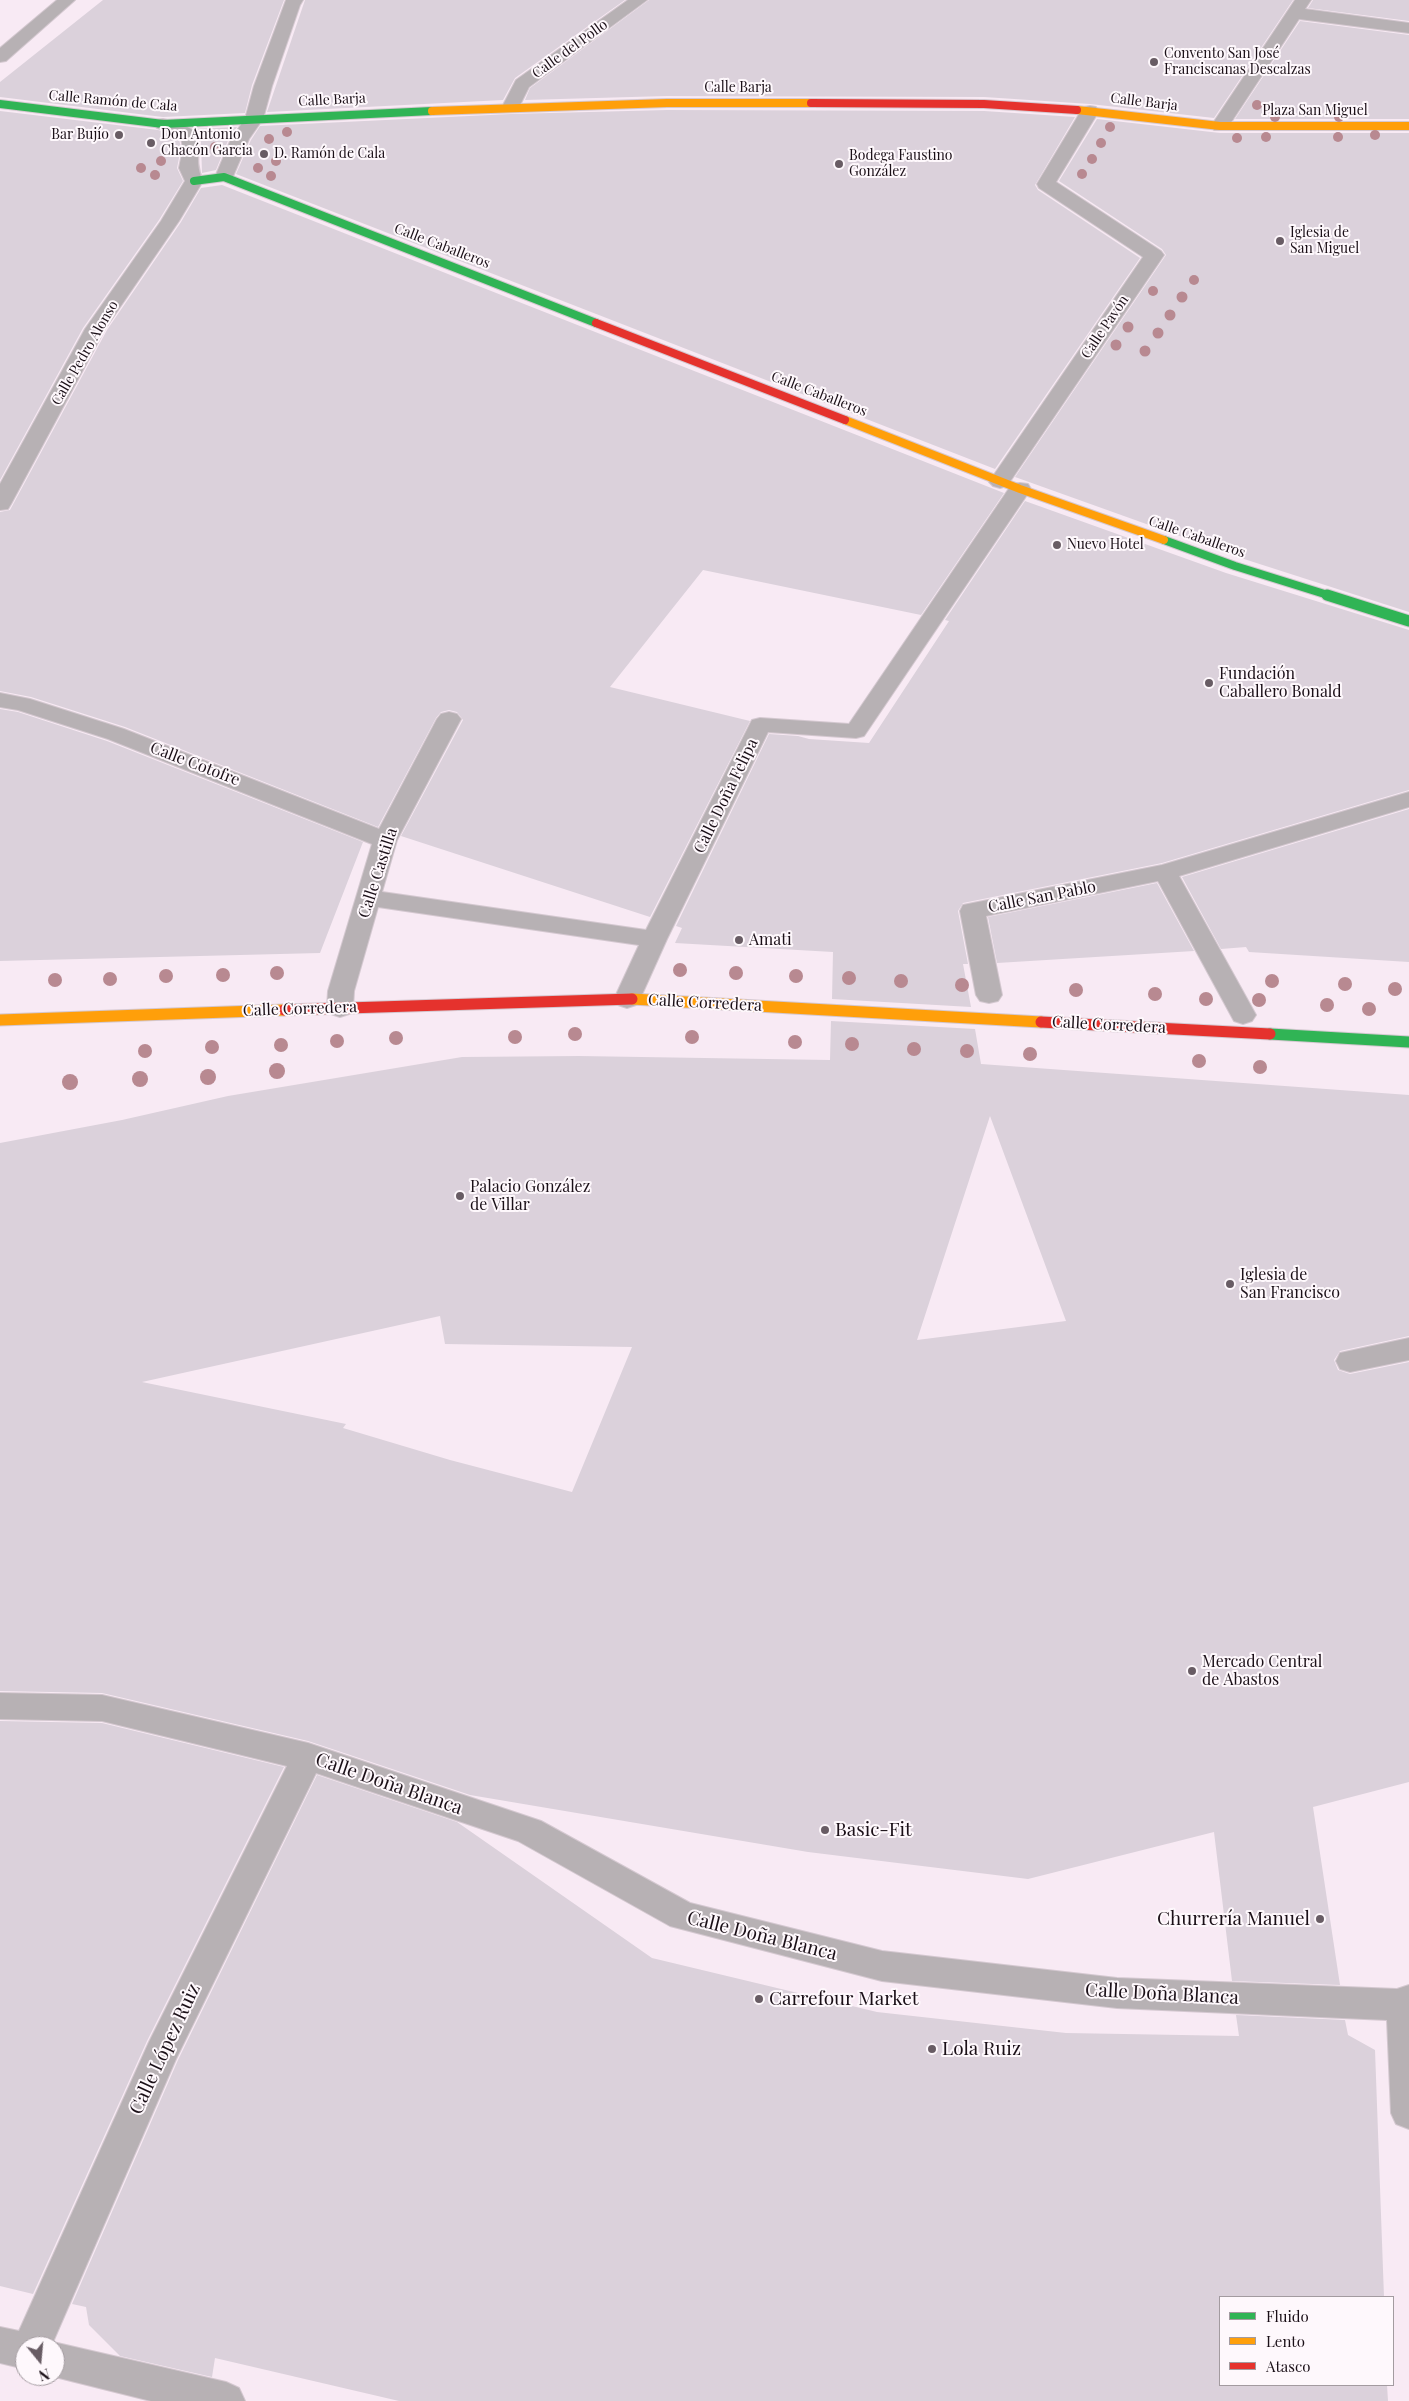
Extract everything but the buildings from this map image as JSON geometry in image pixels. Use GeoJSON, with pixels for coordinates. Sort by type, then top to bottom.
{"type":"FeatureCollection","features":[{"type":"Feature","properties":{"kind":"street"},"geometry":{"type":"LineString","coordinates":[[0,56],[67,0]]}},
{"type":"Feature","properties":{"kind":"street"},"geometry":{"type":"LineString","coordinates":[[163,124],[178,128],[189,136],[192,148],[188,168],[194,181],[224,177],[240,139],[254,119],[266,76],[292,3],[295,0]]}},
{"type":"Feature","properties":{"kind":"street","name":"Calle del Pollo"},"geometry":{"type":"LineString","coordinates":[[511,107],[522,84],[639,0]]}},
{"type":"Feature","properties":{"kind":"street"},"geometry":{"type":"LineString","coordinates":[[1220,126],[1299,7],[1409,28]]}},
{"type":"Feature","properties":{"kind":"street","name":"Calle Barja"},"geometry":{"type":"LineString","coordinates":[[254,119],[511,107],[667,103],[984,104],[1090,111],[1220,126]]}},
{"type":"Feature","properties":{"kind":"street","name":"Calle Ramón de Cala"},"geometry":{"type":"LineString","coordinates":[[0,104],[163,124],[254,119]]}},
{"type":"Feature","properties":{"kind":"street","name":"Calle Pavón"},"geometry":{"type":"LineString","coordinates":[[1010,486],[1154,255],[1046,184],[1090,111]]}},
{"type":"Feature","properties":{"kind":"street","name":"Plaza San Miguel"},"geometry":{"type":"LineString","coordinates":[[1220,126],[1409,126]]}},
{"type":"Feature","properties":{"kind":"street","name":"Calle Caballeros"},"geometry":{"type":"LineString","coordinates":[[224,177],[1010,486],[1235,566],[1409,621]]}},
{"type":"Feature","properties":{"kind":"street","name":"Calle Pedro Alonso"},"geometry":{"type":"LineString","coordinates":[[0,504],[95,329],[170,221],[194,181]]}},
{"type":"Feature","properties":{"kind":"street","name":"Calle Doña Felipa"},"geometry":{"type":"LineString","coordinates":[[628,999],[654,939],[760,725],[856,731],[1010,486]]}},
{"type":"Feature","properties":{"kind":"street","name":"Calle Cotofre"},"geometry":{"type":"LineString","coordinates":[[0,700],[22,704],[116,734],[385,840]]}},
{"type":"Feature","properties":{"kind":"street","name":"Calle Castilla"},"geometry":{"type":"LineString","coordinates":[[340,1008],[341,991],[385,840],[449,719]]}},
{"type":"Feature","properties":{"kind":"street","name":"Calle San Pablo"},"geometry":{"type":"LineString","coordinates":[[989,995],[972,912],[1165,872],[1409,799]]}},
{"type":"Feature","properties":{"kind":"street"},"geometry":{"type":"LineString","coordinates":[[1165,872],[1243,1015]]}},
{"type":"Feature","properties":{"kind":"street"},"geometry":{"type":"LineString","coordinates":[[368,898],[654,939]]}},
{"type":"Feature","properties":{"kind":"street","name":"Calle Corredera"},"geometry":{"type":"LineString","coordinates":[[0,1020],[628,999],[1409,1042]]}},
{"type":"Feature","properties":{"kind":"street"},"geometry":{"type":"LineString","coordinates":[[1350,1361],[1409,1349]]}},
{"type":"Feature","properties":{"kind":"street","name":"Calle Doña Blanca"},"geometry":{"type":"LineString","coordinates":[[0,1706],[102,1708],[308,1757],[529,1831],[682,1916],[882,1966],[1117,1993],[1407,2003]]}},
{"type":"Feature","properties":{"kind":"street","name":"Calle López Ruiz"},"geometry":{"type":"LineString","coordinates":[[36,2336],[161,2053],[308,1757]]}},
{"type":"Feature","properties":{"kind":"street"},"geometry":{"type":"LineString","coordinates":[[1407,2003],[1409,2113]]}},
{"type":"Feature","properties":{"kind":"street"},"geometry":{"type":"LineString","coordinates":[[0,2345],[15,2349]]}},
{"type":"Feature","properties":{"kind":"street"},"geometry":{"type":"LineString","coordinates":[[65,2361],[226,2401]]}},
{"type":"Feature","properties":{"kind":"traffic: fast"},"geometry":{"type":"LineString","coordinates":[[0,104],[163,124],[432,111]]}},
{"type":"Feature","properties":{"kind":"traffic: fast"},"geometry":{"type":"LineString","coordinates":[[194,181],[224,177],[596,323]]}},
{"type":"Feature","properties":{"kind":"traffic: fast"},"geometry":{"type":"LineString","coordinates":[[1164,540],[1235,566],[1409,621]]}},
{"type":"Feature","properties":{"kind":"traffic: fast"},"geometry":{"type":"LineString","coordinates":[[1270,1034],[1409,1042]]}},
{"type":"Feature","properties":{"kind":"traffic: slow"},"geometry":{"type":"LineString","coordinates":[[432,111],[667,103],[811,103]]}},
{"type":"Feature","properties":{"kind":"traffic: slow"},"geometry":{"type":"LineString","coordinates":[[1077,110],[1220,126],[1409,126]]}},
{"type":"Feature","properties":{"kind":"traffic: slow"},"geometry":{"type":"LineString","coordinates":[[845,420],[1020,489],[1164,540]]}},
{"type":"Feature","properties":{"kind":"traffic: slow"},"geometry":{"type":"LineString","coordinates":[[632,999],[1041,1022]]}},
{"type":"Feature","properties":{"kind":"traffic: slow"},"geometry":{"type":"LineString","coordinates":[[0,1020],[284,1010]]}},
{"type":"Feature","properties":{"kind":"traffic: jam"},"geometry":{"type":"LineString","coordinates":[[811,103],[984,104],[1077,110]]}},
{"type":"Feature","properties":{"kind":"traffic: jam"},"geometry":{"type":"LineString","coordinates":[[596,323],[845,420]]}},
{"type":"Feature","properties":{"kind":"traffic: jam"},"geometry":{"type":"LineString","coordinates":[[284,1010],[632,999]]}},
{"type":"Feature","properties":{"kind":"traffic: jam"},"geometry":{"type":"LineString","coordinates":[[1041,1022],[1270,1034]]}},
{"type":"Feature","properties":{"kind":"place","name":"Convento San José Franciscanas Descalzas"},"geometry":{"type":"Point","coordinates":[1154,62]}},
{"type":"Feature","properties":{"kind":"place","name":"Bar Bujío"},"geometry":{"type":"Point","coordinates":[119,135]}},
{"type":"Feature","properties":{"kind":"place","name":"Don Antonio Chacón Garcia"},"geometry":{"type":"Point","coordinates":[151,143]}},
{"type":"Feature","properties":{"kind":"place","name":"D. Ramón de Cala"},"geometry":{"type":"Point","coordinates":[264,154]}},
{"type":"Feature","properties":{"kind":"place","name":"Bodega Faustino González"},"geometry":{"type":"Point","coordinates":[839,164]}},
{"type":"Feature","properties":{"kind":"place","name":"Iglesia de San Miguel"},"geometry":{"type":"Point","coordinates":[1280,241]}},
{"type":"Feature","properties":{"kind":"place","name":"Nuevo Hotel"},"geometry":{"type":"Point","coordinates":[1057,545]}},
{"type":"Feature","properties":{"kind":"place","name":"Fundación Caballero Bonald"},"geometry":{"type":"Point","coordinates":[1209,683]}},
{"type":"Feature","properties":{"kind":"place","name":"Amati"},"geometry":{"type":"Point","coordinates":[739,940]}},
{"type":"Feature","properties":{"kind":"place","name":"Palacio González de Villar"},"geometry":{"type":"Point","coordinates":[460,1196]}},
{"type":"Feature","properties":{"kind":"place","name":"Iglesia de San Francisco"},"geometry":{"type":"Point","coordinates":[1230,1284]}},
{"type":"Feature","properties":{"kind":"place","name":"Mercado Central de Abastos"},"geometry":{"type":"Point","coordinates":[1192,1671]}},
{"type":"Feature","properties":{"kind":"place","name":"Basic-Fit"},"geometry":{"type":"Point","coordinates":[825,1830]}},
{"type":"Feature","properties":{"kind":"place","name":"Churrería Manuel"},"geometry":{"type":"Point","coordinates":[1320,1919]}},
{"type":"Feature","properties":{"kind":"place","name":"Carrefour Market"},"geometry":{"type":"Point","coordinates":[759,1999]}},
{"type":"Feature","properties":{"kind":"place","name":"Lola Ruiz"},"geometry":{"type":"Point","coordinates":[932,2049]}}]}
